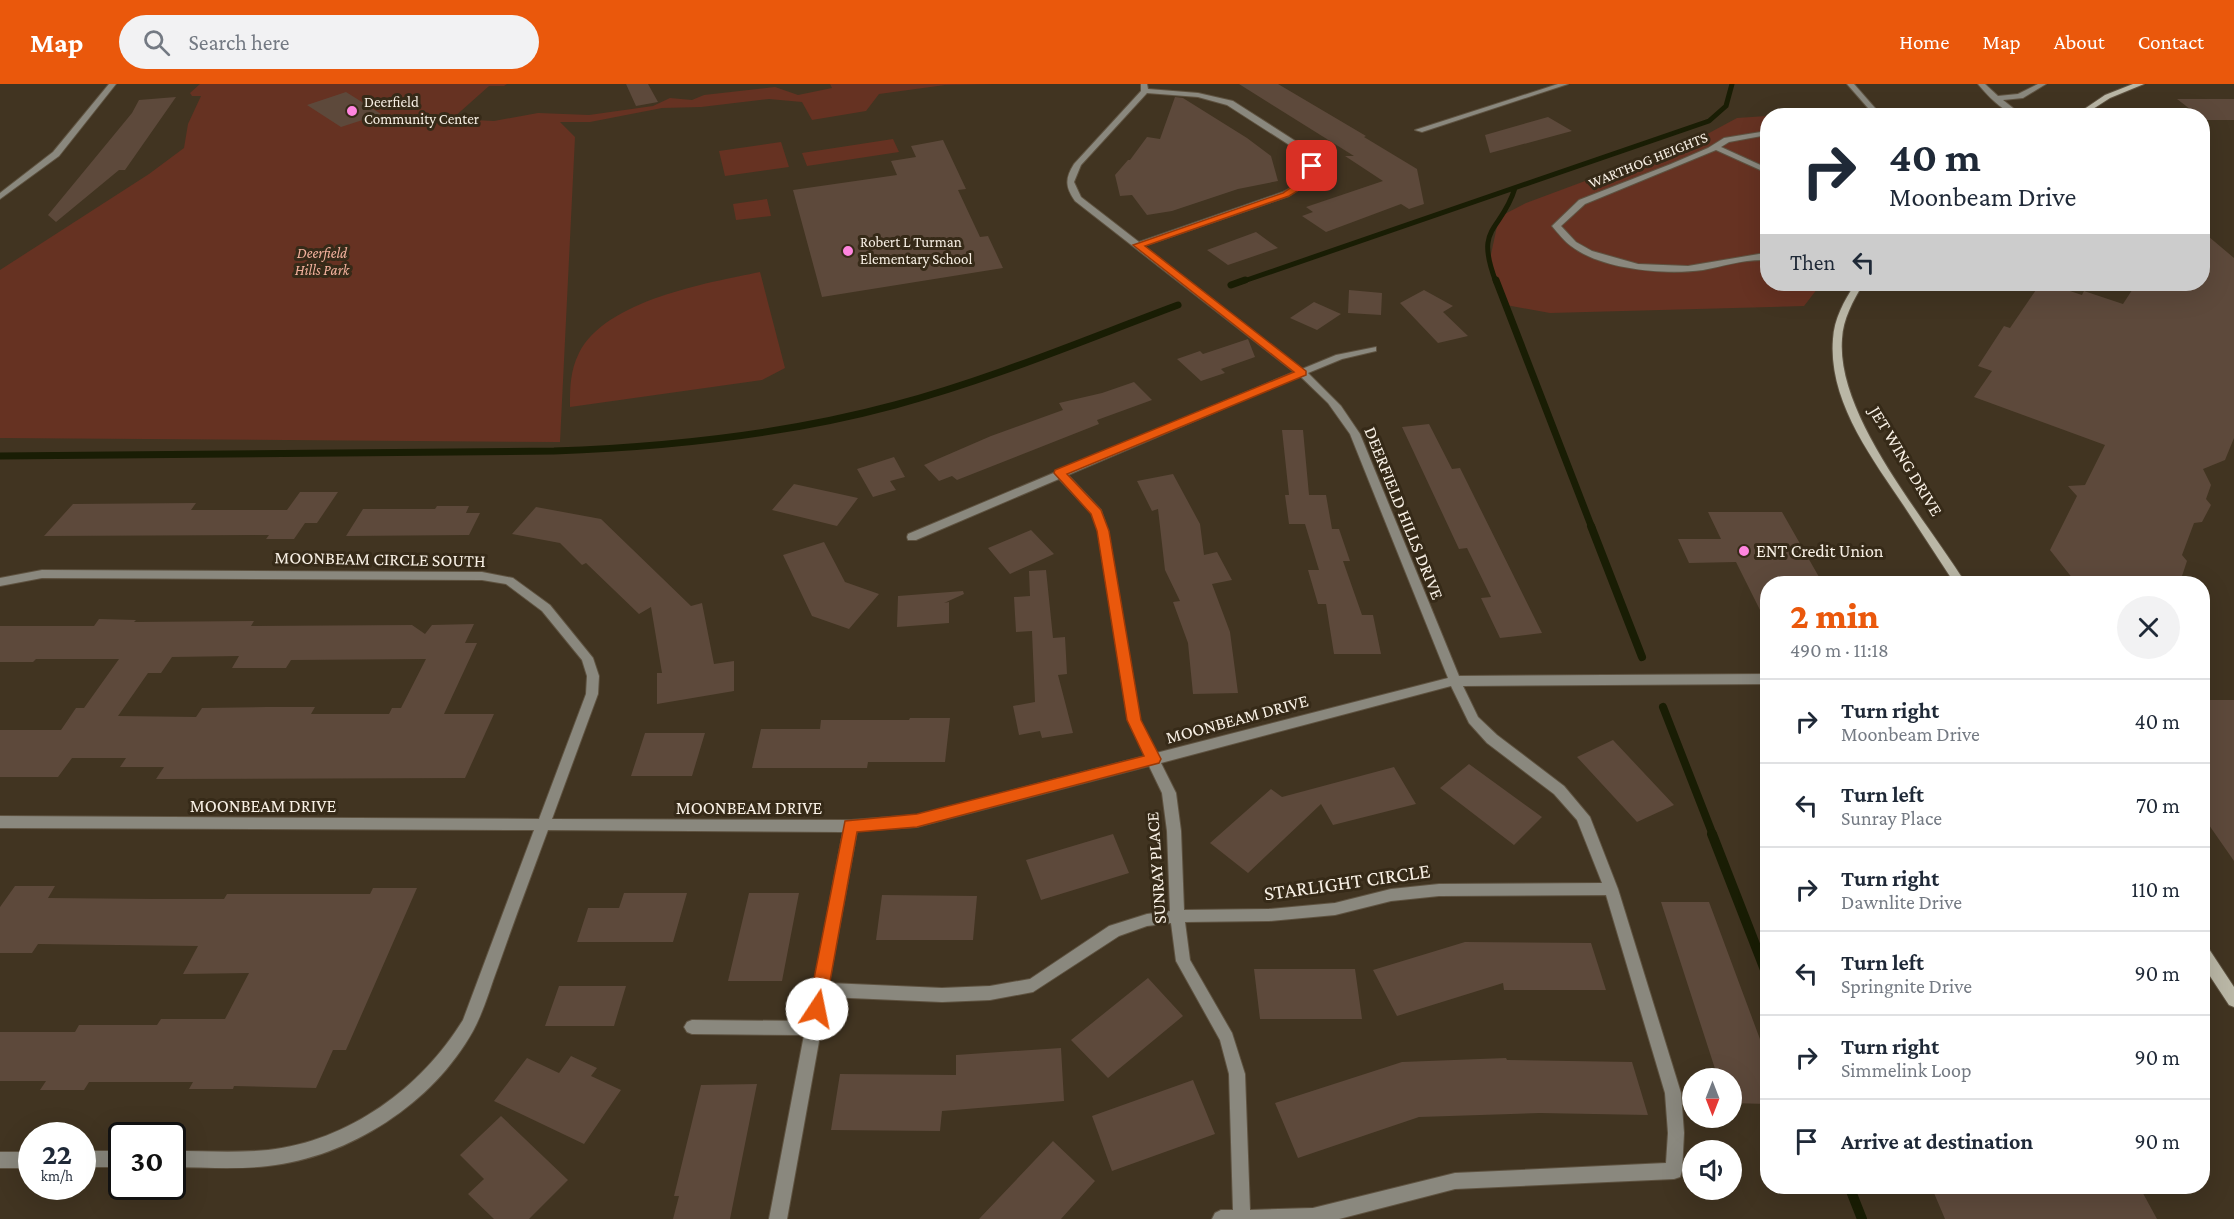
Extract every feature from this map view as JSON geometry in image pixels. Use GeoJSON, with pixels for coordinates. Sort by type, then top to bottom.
{"type":"FeatureCollection","features":[{"type":"Feature","properties":{"kind":"main road"},"geometry":{"type":"LineString","coordinates":[[2088,108],[2114,92],[2141,84]]}},
{"type":"Feature","properties":{"kind":"main road","name":"JET WING DRIVE"},"geometry":{"type":"LineString","coordinates":[[1854,291],[1848,300],[1841,321],[1837,345],[1840,376],[1860,428],[1955,576]]}},
{"type":"Feature","properties":{"kind":"main road"},"geometry":{"type":"LineString","coordinates":[[2210,963],[2234,1000]]}},
{"type":"Feature","properties":{"kind":"street"},"geometry":{"type":"LineString","coordinates":[[0,196],[57,153],[94,104],[113,84]]}},
{"type":"Feature","properties":{"kind":"street"},"geometry":{"type":"LineString","coordinates":[[1419,130],[1565,84]]}},
{"type":"Feature","properties":{"kind":"street"},"geometry":{"type":"LineString","coordinates":[[1850,84],[1872,108]]}},
{"type":"Feature","properties":{"kind":"street"},"geometry":{"type":"LineString","coordinates":[[1981,84],[2008,108]]}},
{"type":"Feature","properties":{"kind":"street"},"geometry":{"type":"LineString","coordinates":[[1997,98],[2020,96],[2043,84]]}},
{"type":"Feature","properties":{"kind":"street"},"geometry":{"type":"LineString","coordinates":[[1138,245],[1286,195],[1309,177],[1312,166],[1307,155],[1297,146],[1230,103],[1198,95],[1144,88]]}},
{"type":"Feature","properties":{"kind":"street","name":"DEERFIELD HILLS DRIVE"},"geometry":{"type":"LineString","coordinates":[[1144,88],[1078,164],[1068,183],[1078,199],[1302,373],[1336,405],[1355,434],[1454,681]]}},
{"type":"Feature","properties":{"kind":"street","name":"WARTHOG HEIGHTS"},"geometry":{"type":"LineString","coordinates":[[1760,135],[1727,140],[1634,183],[1582,202],[1556,226],[1575,245],[1628,266],[1693,269],[1722,264],[1747,256],[1760,257]]}},
{"type":"Feature","properties":{"kind":"street"},"geometry":{"type":"LineString","coordinates":[[1716,147],[1760,168]]}},
{"type":"Feature","properties":{"kind":"street"},"geometry":{"type":"LineString","coordinates":[[912,537],[1339,357],[1373,349]]}},
{"type":"Feature","properties":{"kind":"street","name":"SUNRAY PLACE"},"geometry":{"type":"LineString","coordinates":[[1060,473],[1097,513],[1103,531],[1134,720],[1169,793],[1174,831],[1177,916],[1183,961],[1227,1038],[1237,1074],[1242,1218]]}},
{"type":"Feature","properties":{"kind":"street","name":"MOONBEAM CIRCLE SOUTH"},"geometry":{"type":"LineString","coordinates":[[0,582],[42,574],[482,576],[509,581],[546,608],[587,658],[593,676],[592,694],[469,1024],[444,1061],[411,1095],[375,1120],[324,1147],[270,1158],[186,1159]]}},
{"type":"Feature","properties":{"kind":"street","name":"MOONBEAM DRIVE"},"geometry":{"type":"LineString","coordinates":[[0,822],[850,826],[917,820],[1454,681],[1760,679]]}},
{"type":"Feature","properties":{"kind":"street"},"geometry":{"type":"LineString","coordinates":[[1221,1219],[1313,1217],[1365,1206],[1455,1181],[1674,1171],[1676,1133],[1673,1093],[1611,889],[1583,817],[1559,790],[1492,739],[1473,720],[1454,681]]}},
{"type":"Feature","properties":{"kind":"street"},"geometry":{"type":"LineString","coordinates":[[778,1219],[850,826]]}},
{"type":"Feature","properties":{"kind":"street","name":"STARLIGHT CIRCLE"},"geometry":{"type":"LineString","coordinates":[[820,990],[942,995],[990,993],[1033,986],[1114,932],[1147,920],[1177,916],[1269,915],[1335,909],[1392,895],[1439,890],[1611,889]]}},
{"type":"Feature","properties":{"kind":"street"},"geometry":{"type":"LineString","coordinates":[[692,1028],[813,1028]]}},
{"type":"Feature","properties":{"kind":"street"},"geometry":{"type":"LineString","coordinates":[[0,1160],[18,1160]]}},
{"type":"Feature","properties":{"kind":"green space","name":"Deerfield Hills Park"},"geometry":{"type":"Polygon","coordinates":[[[200,84],[507,84],[489,86],[452,119],[494,121],[538,113],[589,115],[653,106],[670,98],[692,100],[704,95],[775,87],[798,95],[832,88],[830,84],[995,84],[945,85],[879,94],[866,111],[812,120],[802,102],[769,99],[701,107],[662,108],[590,122],[560,122],[575,137],[560,442],[0,438],[0,270],[149,174],[184,148],[188,124],[201,96],[192,96],[190,93],[200,84]]]}},
{"type":"Feature","properties":{"kind":"green space"},"geometry":{"type":"Polygon","coordinates":[[[1760,116],[1760,291],[1816,291],[1804,306],[1550,313],[1506,305],[1490,259],[1499,217],[1526,203],[1698,139],[1737,118],[1760,116]]]}},
{"type":"Feature","properties":{"kind":"green space"},"geometry":{"type":"Polygon","coordinates":[[[893,139],[899,152],[807,166],[802,153],[893,139]]]}},
{"type":"Feature","properties":{"kind":"green space"},"geometry":{"type":"Polygon","coordinates":[[[781,142],[789,167],[725,176],[719,151],[781,142]]]}},
{"type":"Feature","properties":{"kind":"green space"},"geometry":{"type":"Polygon","coordinates":[[[767,199],[771,216],[736,220],[733,204],[767,199]]]}},
{"type":"Feature","properties":{"kind":"green space"},"geometry":{"type":"Polygon","coordinates":[[[760,272],[785,368],[762,380],[570,407],[572,373],[579,353],[592,335],[611,320],[634,307],[687,288],[760,272]]]}},
{"type":"Feature","properties":{"kind":"building"},"geometry":{"type":"Polygon","coordinates":[[[626,84],[648,84],[658,102],[636,106],[626,84]]]}},
{"type":"Feature","properties":{"kind":"building"},"geometry":{"type":"Polygon","coordinates":[[[1239,84],[1278,84],[1417,169],[1424,204],[1409,209],[1401,204],[1326,232],[1302,216],[1313,212],[1306,207],[1383,181],[1345,156],[1354,156],[1239,84]]]}},
{"type":"Feature","properties":{"kind":"building","name":"Deerfield Community Center"},"geometry":{"type":"Polygon","coordinates":[[[346,92],[381,114],[341,127],[307,105],[346,92]]]}},
{"type":"Feature","properties":{"kind":"building"},"geometry":{"type":"Polygon","coordinates":[[[176,97],[125,170],[119,170],[56,222],[48,215],[132,113],[139,100],[176,97]]]}},
{"type":"Feature","properties":{"kind":"building"},"geometry":{"type":"Polygon","coordinates":[[[1175,97],[1183,98],[1247,138],[1271,156],[1278,181],[1238,189],[1172,211],[1147,215],[1132,195],[1120,196],[1115,175],[1130,160],[1147,137],[1160,139],[1175,97]]]}},
{"type":"Feature","properties":{"kind":"building"},"geometry":{"type":"Polygon","coordinates":[[[2177,99],[2234,99],[2234,120],[2210,120],[2210,108],[2189,108],[2177,99]]]}},
{"type":"Feature","properties":{"kind":"building"},"geometry":{"type":"Polygon","coordinates":[[[1548,117],[1572,131],[1490,153],[1485,135],[1548,117]]]}},
{"type":"Feature","properties":{"kind":"building"},"geometry":{"type":"Polygon","coordinates":[[[943,140],[966,189],[958,190],[980,237],[988,236],[1003,268],[822,297],[793,190],[897,175],[891,161],[916,157],[911,146],[943,140]]]}},
{"type":"Feature","properties":{"kind":"building"},"geometry":{"type":"Polygon","coordinates":[[[1256,232],[1278,248],[1228,265],[1207,250],[1256,232]]]}},
{"type":"Feature","properties":{"kind":"building"},"geometry":{"type":"Polygon","coordinates":[[[2210,238],[2234,258],[2234,438],[2225,460],[2203,469],[2211,485],[2206,499],[2211,505],[2202,522],[2194,523],[2182,555],[2187,561],[2182,576],[2071,576],[2050,550],[2077,496],[2068,486],[2085,485],[2105,445],[1974,397],[1992,371],[1978,366],[2004,326],[2010,328],[2035,291],[2070,291],[2082,295],[2084,291],[2123,304],[2131,291],[2210,291],[2210,238]]]}},
{"type":"Feature","properties":{"kind":"building"},"geometry":{"type":"Polygon","coordinates":[[[1349,290],[1382,293],[1381,315],[1348,313],[1349,290]]]}},
{"type":"Feature","properties":{"kind":"building"},"geometry":{"type":"Polygon","coordinates":[[[1424,290],[1453,306],[1443,312],[1468,336],[1438,343],[1400,303],[1424,290]]]}},
{"type":"Feature","properties":{"kind":"building"},"geometry":{"type":"Polygon","coordinates":[[[1314,302],[1341,314],[1317,330],[1290,318],[1314,302]]]}},
{"type":"Feature","properties":{"kind":"building"},"geometry":{"type":"Polygon","coordinates":[[[1248,339],[1255,357],[1221,369],[1225,373],[1201,381],[1177,359],[1200,351],[1203,354],[1248,339]]]}},
{"type":"Feature","properties":{"kind":"building"},"geometry":{"type":"Polygon","coordinates":[[[1134,382],[1152,400],[1097,420],[1099,424],[957,480],[952,476],[939,481],[924,465],[991,436],[1063,410],[1059,403],[1102,393],[1134,382]]]}},
{"type":"Feature","properties":{"kind":"building"},"geometry":{"type":"Polygon","coordinates":[[[1429,424],[1452,469],[1460,468],[1542,633],[1500,638],[1481,598],[1491,597],[1467,548],[1459,549],[1402,427],[1429,424]]]}},
{"type":"Feature","properties":{"kind":"building"},"geometry":{"type":"Polygon","coordinates":[[[1282,430],[1303,430],[1309,495],[1326,495],[1332,529],[1339,529],[1350,561],[1343,561],[1362,615],[1373,615],[1381,654],[1334,654],[1326,604],[1318,604],[1308,570],[1319,570],[1305,524],[1289,524],[1285,495],[1289,495],[1282,430]]]}},
{"type":"Feature","properties":{"kind":"building"},"geometry":{"type":"Polygon","coordinates":[[[894,457],[905,477],[890,481],[896,490],[873,497],[857,469],[894,457]]]}},
{"type":"Feature","properties":{"kind":"building"},"geometry":{"type":"Polygon","coordinates":[[[1173,474],[1200,524],[1204,555],[1217,552],[1232,580],[1212,584],[1230,632],[1238,693],[1193,694],[1188,643],[1173,602],[1180,601],[1165,570],[1158,509],[1152,511],[1137,481],[1173,474]]]}},
{"type":"Feature","properties":{"kind":"building"},"geometry":{"type":"Polygon","coordinates":[[[794,484],[858,498],[837,526],[772,510],[794,484]]]}},
{"type":"Feature","properties":{"kind":"building"},"geometry":{"type":"Polygon","coordinates":[[[300,492],[338,492],[317,523],[305,523],[294,539],[266,539],[269,535],[44,536],[73,504],[196,503],[191,510],[287,510],[300,492]]]}},
{"type":"Feature","properties":{"kind":"building"},"geometry":{"type":"Polygon","coordinates":[[[437,506],[469,506],[466,513],[480,513],[469,535],[346,536],[363,509],[435,509],[437,506]]]}},
{"type":"Feature","properties":{"kind":"building"},"geometry":{"type":"Polygon","coordinates":[[[536,507],[601,519],[691,606],[702,603],[714,664],[734,661],[734,691],[657,704],[657,673],[662,673],[651,607],[639,614],[586,563],[582,565],[560,543],[512,534],[536,507]]]}},
{"type":"Feature","properties":{"kind":"building","name":"ENT Credit Union"},"geometry":{"type":"Polygon","coordinates":[[[1708,512],[1782,512],[1818,576],[1760,576],[1760,610],[1736,562],[1689,563],[1678,539],[1721,539],[1708,512]]]}},
{"type":"Feature","properties":{"kind":"building"},"geometry":{"type":"Polygon","coordinates":[[[1031,530],[1054,554],[1010,574],[988,548],[1031,530]]]}},
{"type":"Feature","properties":{"kind":"building"},"geometry":{"type":"Polygon","coordinates":[[[824,542],[845,582],[879,594],[849,629],[812,616],[783,555],[824,542]]]}},
{"type":"Feature","properties":{"kind":"building"},"geometry":{"type":"Polygon","coordinates":[[[1046,570],[1053,638],[1065,637],[1067,674],[1058,675],[1073,733],[1042,738],[1040,731],[1019,735],[1013,706],[1035,702],[1032,631],[1016,632],[1014,597],[1030,596],[1029,571],[1046,570]]]}},
{"type":"Feature","properties":{"kind":"building"},"geometry":{"type":"Polygon","coordinates":[[[963,591],[964,594],[944,603],[949,602],[949,623],[897,627],[898,596],[963,591]]]}},
{"type":"Feature","properties":{"kind":"building"},"geometry":{"type":"Polygon","coordinates":[[[99,619],[136,620],[134,622],[254,621],[251,626],[412,625],[425,634],[432,625],[474,624],[465,643],[477,643],[444,714],[494,714],[465,778],[156,779],[164,767],[120,767],[126,758],[72,758],[58,777],[0,777],[0,730],[61,730],[76,708],[84,708],[119,659],[36,659],[33,662],[0,662],[0,626],[94,626],[99,619]],[[239,656],[172,657],[161,673],[148,673],[118,716],[196,717],[202,708],[267,707],[315,707],[311,714],[389,714],[392,708],[401,708],[426,659],[291,660],[286,668],[232,668],[239,656]]]}},
{"type":"Feature","properties":{"kind":"building"},"geometry":{"type":"Polygon","coordinates":[[[2210,700],[2234,700],[2234,861],[2210,826],[2210,700]]]}},
{"type":"Feature","properties":{"kind":"building"},"geometry":{"type":"Polygon","coordinates":[[[910,718],[950,718],[945,762],[868,762],[867,768],[752,768],[761,729],[820,729],[821,720],[909,720],[910,718]]]}},
{"type":"Feature","properties":{"kind":"building"},"geometry":{"type":"Polygon","coordinates":[[[645,733],[705,733],[692,776],[631,776],[645,733]]]}},
{"type":"Feature","properties":{"kind":"building"},"geometry":{"type":"Polygon","coordinates":[[[1613,740],[1674,805],[1637,822],[1577,757],[1613,740]]]}},
{"type":"Feature","properties":{"kind":"building"},"geometry":{"type":"Polygon","coordinates":[[[1469,764],[1542,817],[1514,845],[1440,788],[1469,764]]]}},
{"type":"Feature","properties":{"kind":"building"},"geometry":{"type":"Polygon","coordinates":[[[1394,767],[1416,804],[1333,825],[1321,804],[1248,873],[1210,843],[1271,789],[1282,797],[1394,767]]]}},
{"type":"Feature","properties":{"kind":"building"},"geometry":{"type":"Polygon","coordinates":[[[1113,834],[1129,873],[1041,900],[1026,860],[1113,834]]]}},
{"type":"Feature","properties":{"kind":"building"},"geometry":{"type":"Polygon","coordinates":[[[15,886],[55,886],[48,898],[154,899],[224,899],[227,894],[370,894],[373,888],[417,888],[346,1050],[333,1050],[316,1088],[234,1086],[233,1089],[189,1089],[193,1082],[89,1082],[84,1090],[40,1090],[46,1081],[0,1081],[0,1032],[75,1032],[79,1025],[157,1025],[161,1019],[225,1019],[249,973],[183,974],[198,946],[38,944],[32,953],[0,953],[0,907],[15,886]]]}},
{"type":"Feature","properties":{"kind":"building"},"geometry":{"type":"Polygon","coordinates":[[[624,893],[687,893],[673,942],[577,942],[588,908],[619,908],[624,893]]]}},
{"type":"Feature","properties":{"kind":"building"},"geometry":{"type":"Polygon","coordinates":[[[749,893],[799,893],[782,981],[728,981],[749,893]]]}},
{"type":"Feature","properties":{"kind":"building"},"geometry":{"type":"Polygon","coordinates":[[[882,895],[977,896],[973,940],[876,940],[882,895]]]}},
{"type":"Feature","properties":{"kind":"building"},"geometry":{"type":"Polygon","coordinates":[[[1661,902],[1709,902],[1760,1039],[1760,1104],[1742,1103],[1742,1068],[1715,1068],[1661,902]]]}},
{"type":"Feature","properties":{"kind":"building"},"geometry":{"type":"Polygon","coordinates":[[[1465,942],[1591,943],[1606,990],[1504,990],[1503,983],[1397,1016],[1373,970],[1465,942]]]}},
{"type":"Feature","properties":{"kind":"building"},"geometry":{"type":"Polygon","coordinates":[[[1254,969],[1355,969],[1362,1019],[1260,1019],[1254,969]]]}},
{"type":"Feature","properties":{"kind":"building"},"geometry":{"type":"Polygon","coordinates":[[[1148,978],[1183,1016],[1108,1078],[1071,1040],[1148,978]]]}},
{"type":"Feature","properties":{"kind":"building"},"geometry":{"type":"Polygon","coordinates":[[[559,986],[626,986],[614,1026],[545,1026],[559,986]]]}},
{"type":"Feature","properties":{"kind":"building"},"geometry":{"type":"Polygon","coordinates":[[[1061,1048],[1064,1101],[942,1111],[940,1131],[831,1130],[840,1074],[956,1075],[956,1055],[1061,1048]]]}},
{"type":"Feature","properties":{"kind":"building"},"geometry":{"type":"Polygon","coordinates":[[[571,1056],[597,1068],[591,1076],[621,1090],[584,1144],[494,1101],[527,1058],[559,1073],[571,1056]]]}},
{"type":"Feature","properties":{"kind":"building"},"geometry":{"type":"Polygon","coordinates":[[[1506,1058],[1507,1060],[1632,1062],[1648,1115],[1540,1113],[1419,1117],[1298,1158],[1275,1103],[1402,1062],[1506,1058]]]}},
{"type":"Feature","properties":{"kind":"building"},"geometry":{"type":"Polygon","coordinates":[[[1193,1080],[1215,1134],[1112,1171],[1092,1116],[1193,1080]]]}},
{"type":"Feature","properties":{"kind":"building"},"geometry":{"type":"Polygon","coordinates":[[[757,1084],[730,1219],[673,1219],[679,1196],[674,1196],[701,1085],[757,1084]]]}},
{"type":"Feature","properties":{"kind":"building"},"geometry":{"type":"Polygon","coordinates":[[[501,1116],[568,1180],[529,1219],[494,1219],[468,1194],[484,1179],[460,1155],[501,1116]]]}},
{"type":"Feature","properties":{"kind":"building"},"geometry":{"type":"Polygon","coordinates":[[[1053,1141],[1095,1181],[1061,1219],[979,1219],[1053,1141]]]}},
{"type":"Feature","properties":{"kind":"building"},"geometry":{"type":"Polygon","coordinates":[[[1934,1194],[2143,1194],[2157,1219],[1945,1219],[1934,1194]]]}},
{"type":"Feature","properties":{"kind":"waterway"},"geometry":{"type":"LineString","coordinates":[[1241,282],[1709,121],[1726,106],[1732,84]]}},
{"type":"Feature","properties":{"kind":"waterway"},"geometry":{"type":"LineString","coordinates":[[1496,282],[1490,263],[1489,239],[1515,188]]}},
{"type":"Feature","properties":{"kind":"waterway"},"geometry":{"type":"LineString","coordinates":[[1231,285],[1245,280]]}},
{"type":"Feature","properties":{"kind":"waterway"},"geometry":{"type":"LineString","coordinates":[[1496,280],[1592,528]]}},
{"type":"Feature","properties":{"kind":"waterway"},"geometry":{"type":"LineString","coordinates":[[0,456],[554,451],[726,438],[811,424],[931,395],[1038,358],[1178,305]]}},
{"type":"Feature","properties":{"kind":"waterway"},"geometry":{"type":"LineString","coordinates":[[1591,526],[1642,657]]}},
{"type":"Feature","properties":{"kind":"waterway"},"geometry":{"type":"LineString","coordinates":[[1663,707],[1713,835]]}},
{"type":"Feature","properties":{"kind":"waterway"},"geometry":{"type":"LineString","coordinates":[[1712,834],[1760,957]]}},
{"type":"Feature","properties":{"kind":"waterway"},"geometry":{"type":"LineString","coordinates":[[1852,1194],[1862,1219]]}},
{"type":"Feature","properties":{"kind":"place","name":"Deerfield Community Center"},"geometry":{"type":"Point","coordinates":[352,111]}},
{"type":"Feature","properties":{"kind":"place","name":"Robert L Turman Elementary School"},"geometry":{"type":"Point","coordinates":[848,251]}},
{"type":"Feature","properties":{"kind":"place","name":"ENT Credit Union"},"geometry":{"type":"Point","coordinates":[1744,551]}},
{"type":"Feature","properties":{"kind":"route"},"geometry":{"type":"LineString","coordinates":[[817,1009],[850,826],[917,820],[1154,759],[1134,720],[1103,531],[1097,513],[1060,473],[1302,373],[1138,245],[1286,195],[1309,177],[1312,166]]}}]}
